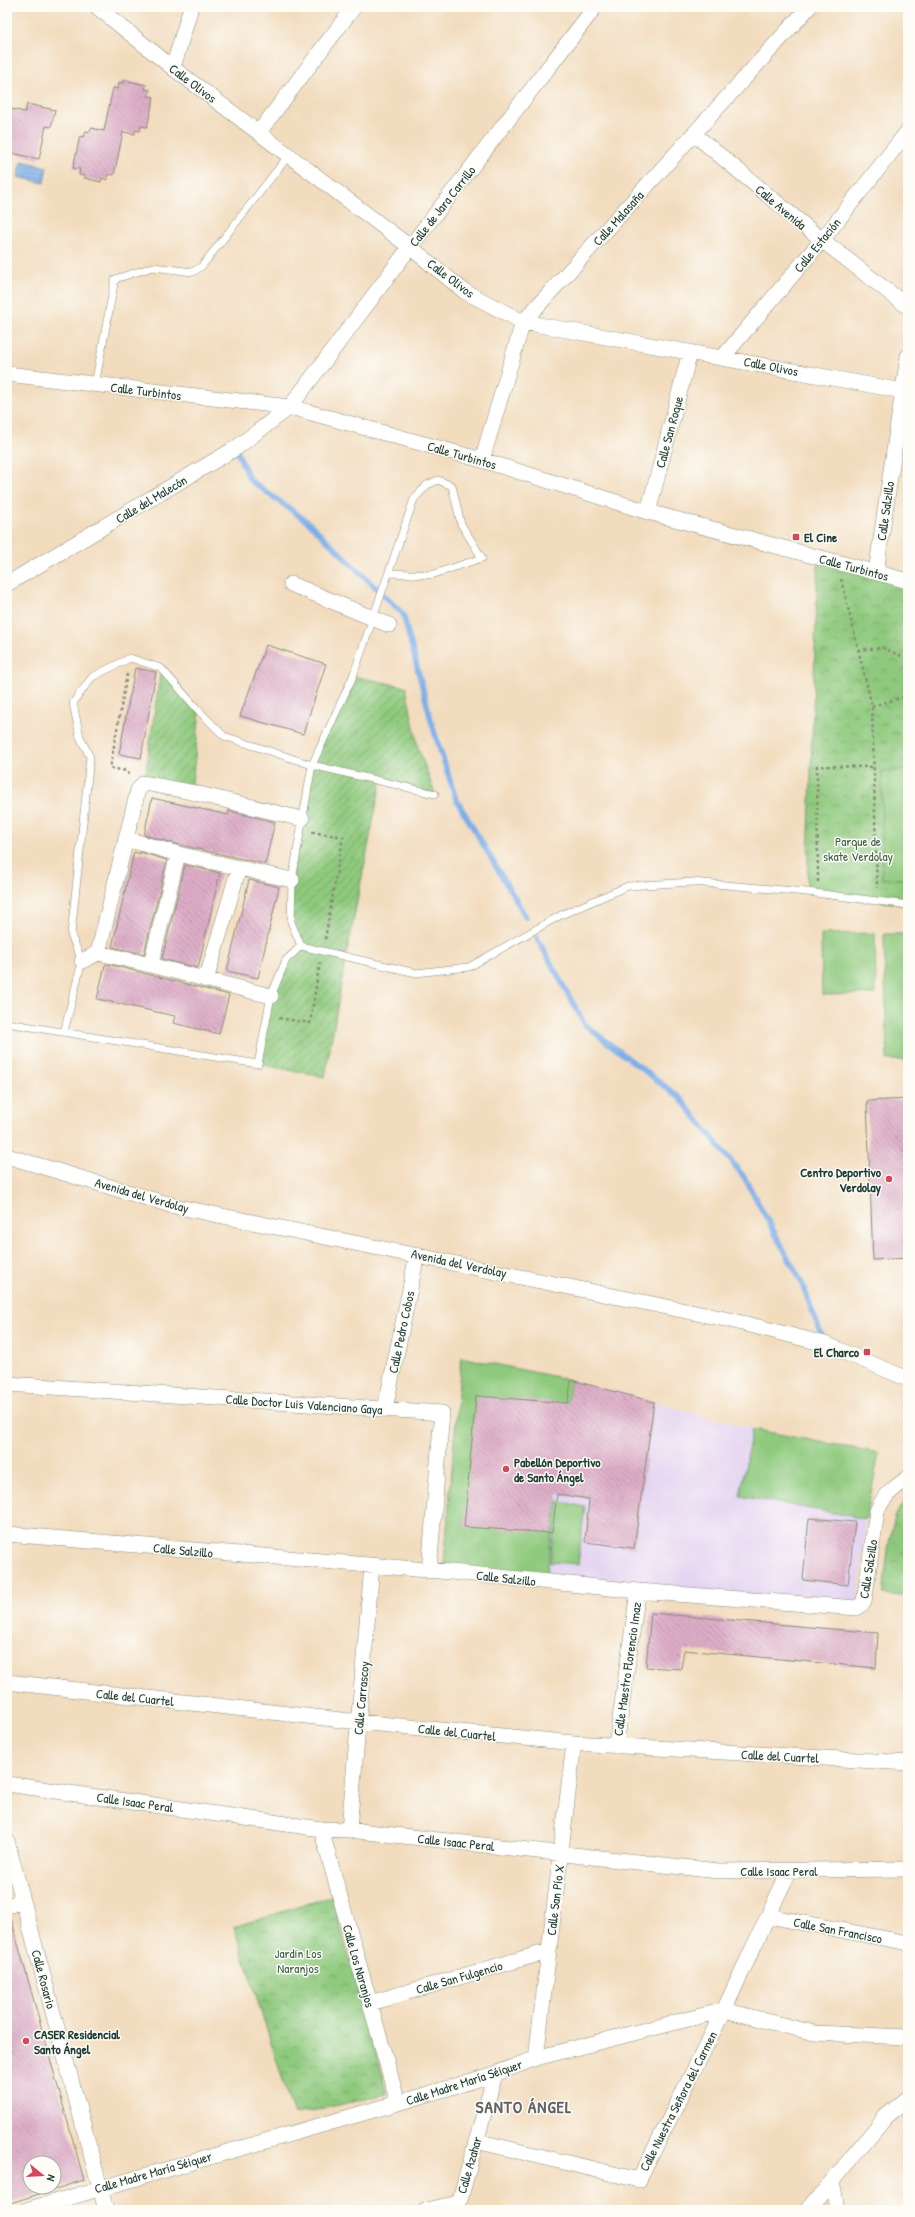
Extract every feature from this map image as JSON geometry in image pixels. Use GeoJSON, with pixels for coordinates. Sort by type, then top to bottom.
{"type":"FeatureCollection","features":[{"type":"Feature","properties":{"kind":"street","name":"Calle Olivos"},"geometry":{"type":"LineString","coordinates":[[97,7],[173,68],[410,247],[464,291],[523,322],[903,390]]}},
{"type":"Feature","properties":{"kind":"street"},"geometry":{"type":"LineString","coordinates":[[173,68],[191,7]]}},
{"type":"Feature","properties":{"kind":"street"},"geometry":{"type":"LineString","coordinates":[[259,132],[354,7]]}},
{"type":"Feature","properties":{"kind":"street","name":"Calle de Jara Carrillo"},"geometry":{"type":"LineString","coordinates":[[290,407],[410,247],[595,7]]}},
{"type":"Feature","properties":{"kind":"street","name":"Calle Malasaña"},"geometry":{"type":"LineString","coordinates":[[482,460],[523,322],[809,7]]}},
{"type":"Feature","properties":{"kind":"street","name":"Calle Estación"},"geometry":{"type":"LineString","coordinates":[[723,357],[822,240],[908,131]]}},
{"type":"Feature","properties":{"kind":"street","name":"Calle Avenida"},"geometry":{"type":"LineString","coordinates":[[694,134],[822,240],[908,307]]}},
{"type":"Feature","properties":{"kind":"street","name":"Calle San Roque"},"geometry":{"type":"LineString","coordinates":[[648,512],[690,352]]}},
{"type":"Feature","properties":{"kind":"street","name":"Calle Salzillo"},"geometry":{"type":"LineString","coordinates":[[876,572],[908,356]]}},
{"type":"Feature","properties":{"kind":"street","name":"Calle Turbintos"},"geometry":{"type":"LineString","coordinates":[[7,374],[290,407],[482,460],[648,512],[908,581]]}},
{"type":"Feature","properties":{"kind":"street","name":"Calle del Malecón"},"geometry":{"type":"LineString","coordinates":[[7,584],[236,448],[290,407]]}},
{"type":"Feature","properties":{"kind":"street"},"geometry":{"type":"LineString","coordinates":[[291,584],[389,625]]}},
{"type":"Feature","properties":{"kind":"street"},"geometry":{"type":"LineString","coordinates":[[98,953],[138,790],[144,783],[191,792],[301,824]]}},
{"type":"Feature","properties":{"kind":"street"},"geometry":{"type":"LineString","coordinates":[[127,839],[178,854],[292,880]]}},
{"type":"Feature","properties":{"kind":"street"},"geometry":{"type":"LineString","coordinates":[[151,964],[178,854]]}},
{"type":"Feature","properties":{"kind":"street"},"geometry":{"type":"LineString","coordinates":[[206,980],[238,868]]}},
{"type":"Feature","properties":{"kind":"street"},"geometry":{"type":"LineString","coordinates":[[82,961],[98,953],[151,964],[206,980],[271,996]]}},
{"type":"Feature","properties":{"kind":"street","name":"Avenida del Verdolay"},"geometry":{"type":"LineString","coordinates":[[7,1156],[174,1206],[730,1320],[825,1344],[908,1378]]}},
{"type":"Feature","properties":{"kind":"street","name":"Calle Pedro Cobos"},"geometry":{"type":"LineString","coordinates":[[385,1409],[417,1255]]}},
{"type":"Feature","properties":{"kind":"street","name":"Calle Doctor Luis Valenciano Gaya"},"geometry":{"type":"LineString","coordinates":[[7,1384],[442,1413],[429,1571]]}},
{"type":"Feature","properties":{"kind":"street","name":"Calle Salzillo"},"geometry":{"type":"LineString","coordinates":[[7,1534],[638,1591],[849,1608],[861,1606],[864,1602],[877,1511],[882,1499],[889,1491],[908,1478]]}},
{"type":"Feature","properties":{"kind":"street","name":"Calle Carrascoy"},"geometry":{"type":"LineString","coordinates":[[350,1830],[372,1566]]}},
{"type":"Feature","properties":{"kind":"street","name":"Calle Maestro Florencio Imaz"},"geometry":{"type":"LineString","coordinates":[[616,1746],[638,1591]]}},
{"type":"Feature","properties":{"kind":"street","name":"Calle del Cuartel"},"geometry":{"type":"LineString","coordinates":[[7,1682],[359,1722],[574,1744],[908,1763]]}},
{"type":"Feature","properties":{"kind":"street","name":"Calle San Pío X"},"geometry":{"type":"LineString","coordinates":[[536,2058],[574,1744]]}},
{"type":"Feature","properties":{"kind":"street","name":"Calle Isaac Peral"},"geometry":{"type":"LineString","coordinates":[[7,1784],[321,1829],[350,1830],[718,1871],[908,1869]]}},
{"type":"Feature","properties":{"kind":"street","name":"Calle Los Naranjos"},"geometry":{"type":"LineString","coordinates":[[321,1829],[398,2103]]}},
{"type":"Feature","properties":{"kind":"street","name":"Calle Rosario"},"geometry":{"type":"LineString","coordinates":[[7,1841],[106,2210]]}},
{"type":"Feature","properties":{"kind":"street","name":"Calle Nuestra Señora del Carmen"},"geometry":{"type":"LineString","coordinates":[[476,2141],[639,2180],[724,2010],[789,1871]]}},
{"type":"Feature","properties":{"kind":"street"},"geometry":{"type":"LineString","coordinates":[[7,1906],[23,1901]]}},
{"type":"Feature","properties":{"kind":"street","name":"Calle San Francisco"},"geometry":{"type":"LineString","coordinates":[[768,1916],[908,1943]]}},
{"type":"Feature","properties":{"kind":"street","name":"Calle San Fulgencio"},"geometry":{"type":"LineString","coordinates":[[370,2003],[549,1951]]}},
{"type":"Feature","properties":{"kind":"street","name":"Calle Madre María Séiquer"},"geometry":{"type":"LineString","coordinates":[[26,2210],[99,2187],[398,2103],[495,2074],[536,2058],[724,2010],[814,2033],[908,2037]]}},
{"type":"Feature","properties":{"kind":"street","name":"Calle Azahar"},"geometry":{"type":"LineString","coordinates":[[458,2206],[495,2074]]}},
{"type":"Feature","properties":{"kind":"street"},"geometry":{"type":"LineString","coordinates":[[808,2210],[886,2116],[908,2098]]}},
{"type":"Feature","properties":{"kind":"street"},"geometry":{"type":"LineString","coordinates":[[832,2181],[837,2210]]}},
{"type":"Feature","properties":{"kind":"street"},"geometry":{"type":"LineString","coordinates":[[426,2210],[458,2206]]}},
{"type":"Feature","properties":{"kind":"lane"},"geometry":{"type":"LineString","coordinates":[[95,385],[114,279],[153,267],[193,272],[202,266],[289,155]]}},
{"type":"Feature","properties":{"kind":"lane"},"geometry":{"type":"LineString","coordinates":[[301,946],[292,922],[292,880],[312,765],[353,676],[371,618],[390,573],[414,499],[427,485],[438,480],[452,486],[461,524],[482,558],[431,575],[390,573]]}},
{"type":"Feature","properties":{"kind":"lane"},"geometry":{"type":"LineString","coordinates":[[64,1032],[82,961],[71,935],[90,756],[80,738],[73,703],[92,677],[130,658],[161,668],[200,712],[224,736],[312,765],[435,794]]}},
{"type":"Feature","properties":{"kind":"lane"},"geometry":{"type":"LineString","coordinates":[[301,946],[416,972],[469,967],[561,915],[628,886],[692,882],[818,894],[878,903],[908,905]]}},
{"type":"Feature","properties":{"kind":"lane"},"geometry":{"type":"LineString","coordinates":[[7,1022],[258,1064],[271,996],[286,960],[301,946]]}},
{"type":"Feature","properties":{"kind":"path"},"geometry":{"type":"LineString","coordinates":[[836,561],[872,706],[872,767],[878,903]]}},
{"type":"Feature","properties":{"kind":"path"},"geometry":{"type":"LineString","coordinates":[[858,650],[883,648],[908,659]]}},
{"type":"Feature","properties":{"kind":"path"},"geometry":{"type":"LineString","coordinates":[[130,658],[110,768],[127,771],[138,790]]}},
{"type":"Feature","properties":{"kind":"path"},"geometry":{"type":"LineString","coordinates":[[872,706],[908,696]]}},
{"type":"Feature","properties":{"kind":"path"},"geometry":{"type":"LineString","coordinates":[[818,894],[817,766],[872,767]]}},
{"type":"Feature","properties":{"kind":"path"},"geometry":{"type":"LineString","coordinates":[[268,1017],[310,1023],[343,837],[301,824]]}},
{"type":"Feature","properties":{"kind":"shaded area"},"geometry":{"type":"Polygon","coordinates":[[[571,1380],[752,1429],[879,1453],[866,1519],[857,1608],[546,1582],[571,1380]]]}},
{"type":"Feature","properties":{"kind":"green space","name":"Parque de skate Verdolay"},"geometry":{"type":"Polygon","coordinates":[[[818,557],[908,581],[908,905],[807,892],[818,557]]]}},
{"type":"Feature","properties":{"kind":"green space"},"geometry":{"type":"Polygon","coordinates":[[[161,668],[200,712],[191,792],[144,783],[161,668]]]}},
{"type":"Feature","properties":{"kind":"green space"},"geometry":{"type":"Polygon","coordinates":[[[353,676],[406,687],[418,747],[435,794],[381,782],[346,957],[325,1077],[258,1064],[271,996],[286,960],[301,946],[291,922],[292,880],[312,765],[353,676]]]}},
{"type":"Feature","properties":{"kind":"green space"},"geometry":{"type":"Polygon","coordinates":[[[908,770],[908,879],[882,879],[882,771],[908,770]]]}},
{"type":"Feature","properties":{"kind":"green space"},"geometry":{"type":"Polygon","coordinates":[[[875,933],[876,994],[822,995],[821,934],[875,933]]]}},
{"type":"Feature","properties":{"kind":"green space"},"geometry":{"type":"Polygon","coordinates":[[[884,934],[908,934],[908,1060],[887,1060],[884,934]]]}},
{"type":"Feature","properties":{"kind":"green space","name":"Pabellón Deportivo de Santo Ángel"},"geometry":{"type":"Polygon","coordinates":[[[461,1357],[571,1380],[546,1582],[444,1565],[461,1357]]]}},
{"type":"Feature","properties":{"kind":"green space"},"geometry":{"type":"Polygon","coordinates":[[[752,1429],[879,1453],[866,1519],[740,1496],[752,1429]]]}},
{"type":"Feature","properties":{"kind":"green space"},"geometry":{"type":"Polygon","coordinates":[[[908,1499],[908,1597],[883,1594],[892,1528],[901,1506],[908,1499]]]}},
{"type":"Feature","properties":{"kind":"green space"},"geometry":{"type":"Polygon","coordinates":[[[558,1501],[585,1507],[578,1564],[550,1562],[558,1501]]]}},
{"type":"Feature","properties":{"kind":"green space","name":"Jardín Los Naranjos"},"geometry":{"type":"Polygon","coordinates":[[[332,1896],[387,2094],[294,2115],[234,1927],[332,1896]]]}},
{"type":"Feature","properties":{"kind":"water"},"geometry":{"type":"Polygon","coordinates":[[[22,161],[47,167],[44,183],[18,177],[22,161]]]}},
{"type":"Feature","properties":{"kind":"building"},"geometry":{"type":"Polygon","coordinates":[[[124,80],[146,85],[145,89],[150,90],[148,96],[154,97],[147,127],[141,126],[140,131],[135,130],[135,134],[123,132],[114,175],[108,174],[107,180],[102,178],[101,182],[84,178],[85,176],[79,175],[80,169],[73,168],[80,136],[84,137],[86,131],[90,132],[91,128],[104,131],[113,88],[118,89],[119,82],[124,84],[124,80]]]}},
{"type":"Feature","properties":{"kind":"building"},"geometry":{"type":"Polygon","coordinates":[[[27,104],[55,110],[51,127],[46,126],[39,159],[7,152],[7,108],[25,112],[27,104]]]}},
{"type":"Feature","properties":{"kind":"building"},"geometry":{"type":"Polygon","coordinates":[[[266,645],[326,664],[303,734],[240,716],[266,645]]]}},
{"type":"Feature","properties":{"kind":"building"},"geometry":{"type":"Polygon","coordinates":[[[135,668],[156,672],[141,758],[119,754],[135,668]]]}},
{"type":"Feature","properties":{"kind":"building"},"geometry":{"type":"Polygon","coordinates":[[[152,798],[228,815],[229,811],[275,822],[265,864],[180,845],[144,835],[152,798]]]}},
{"type":"Feature","properties":{"kind":"building"},"geometry":{"type":"Polygon","coordinates":[[[134,852],[140,854],[140,852],[167,860],[144,954],[112,947],[134,852]]]}},
{"type":"Feature","properties":{"kind":"building"},"geometry":{"type":"Polygon","coordinates":[[[185,865],[220,873],[198,968],[162,959],[185,865]]]}},
{"type":"Feature","properties":{"kind":"building"},"geometry":{"type":"Polygon","coordinates":[[[249,880],[279,887],[258,978],[227,971],[249,880]]]}},
{"type":"Feature","properties":{"kind":"building"},"geometry":{"type":"Polygon","coordinates":[[[108,964],[229,995],[219,1034],[173,1023],[175,1016],[97,999],[105,965],[108,964]]]}},
{"type":"Feature","properties":{"kind":"building","name":"Centro Deportivo Verdolay"},"geometry":{"type":"Polygon","coordinates":[[[908,1099],[908,1258],[873,1260],[867,1101],[908,1099]]]}},
{"type":"Feature","properties":{"kind":"building"},"geometry":{"type":"Polygon","coordinates":[[[571,1380],[654,1402],[634,1548],[585,1542],[589,1499],[557,1494],[552,1533],[464,1527],[476,1396],[568,1403],[571,1380]]]}},
{"type":"Feature","properties":{"kind":"building"},"geometry":{"type":"Polygon","coordinates":[[[809,1518],[855,1522],[848,1585],[803,1580],[809,1518]]]}},
{"type":"Feature","properties":{"kind":"building"},"geometry":{"type":"Polygon","coordinates":[[[651,1613],[878,1633],[876,1668],[684,1650],[681,1669],[646,1667],[651,1613]]]}},
{"type":"Feature","properties":{"kind":"building","name":"CASER Residencial Santo Ángel"},"geometry":{"type":"Polygon","coordinates":[[[11,1919],[84,2180],[62,2187],[62,2155],[22,2155],[22,2195],[36,2195],[7,2204],[7,1920],[11,1919]]]}},
{"type":"Feature","properties":{"kind":"waterway"},"geometry":{"type":"LineString","coordinates":[[236,449],[250,480],[308,522],[403,614],[434,731],[456,799],[526,917]]}},
{"type":"Feature","properties":{"kind":"waterway"},"geometry":{"type":"LineString","coordinates":[[537,938],[585,1025],[680,1098],[744,1177],[801,1281],[824,1342]]}},
{"type":"Feature","properties":{"kind":"place","name":"El Cine"},"geometry":{"type":"Point","coordinates":[796,537]}},
{"type":"Feature","properties":{"kind":"place","name":"Centro Deportivo Verdolay"},"geometry":{"type":"Point","coordinates":[889,1179]}},
{"type":"Feature","properties":{"kind":"place","name":"El Charco"},"geometry":{"type":"Point","coordinates":[867,1352]}},
{"type":"Feature","properties":{"kind":"place","name":"Pabellón Deportivo de Santo Ángel"},"geometry":{"type":"Point","coordinates":[506,1469]}},
{"type":"Feature","properties":{"kind":"place","name":"CASER Residencial Santo Ángel"},"geometry":{"type":"Point","coordinates":[26,2041]}},
{"type":"Feature","properties":{"kind":"district","name":"SANTO ÁNGEL"},"geometry":{"type":"Point","coordinates":[524,2107]}}]}
